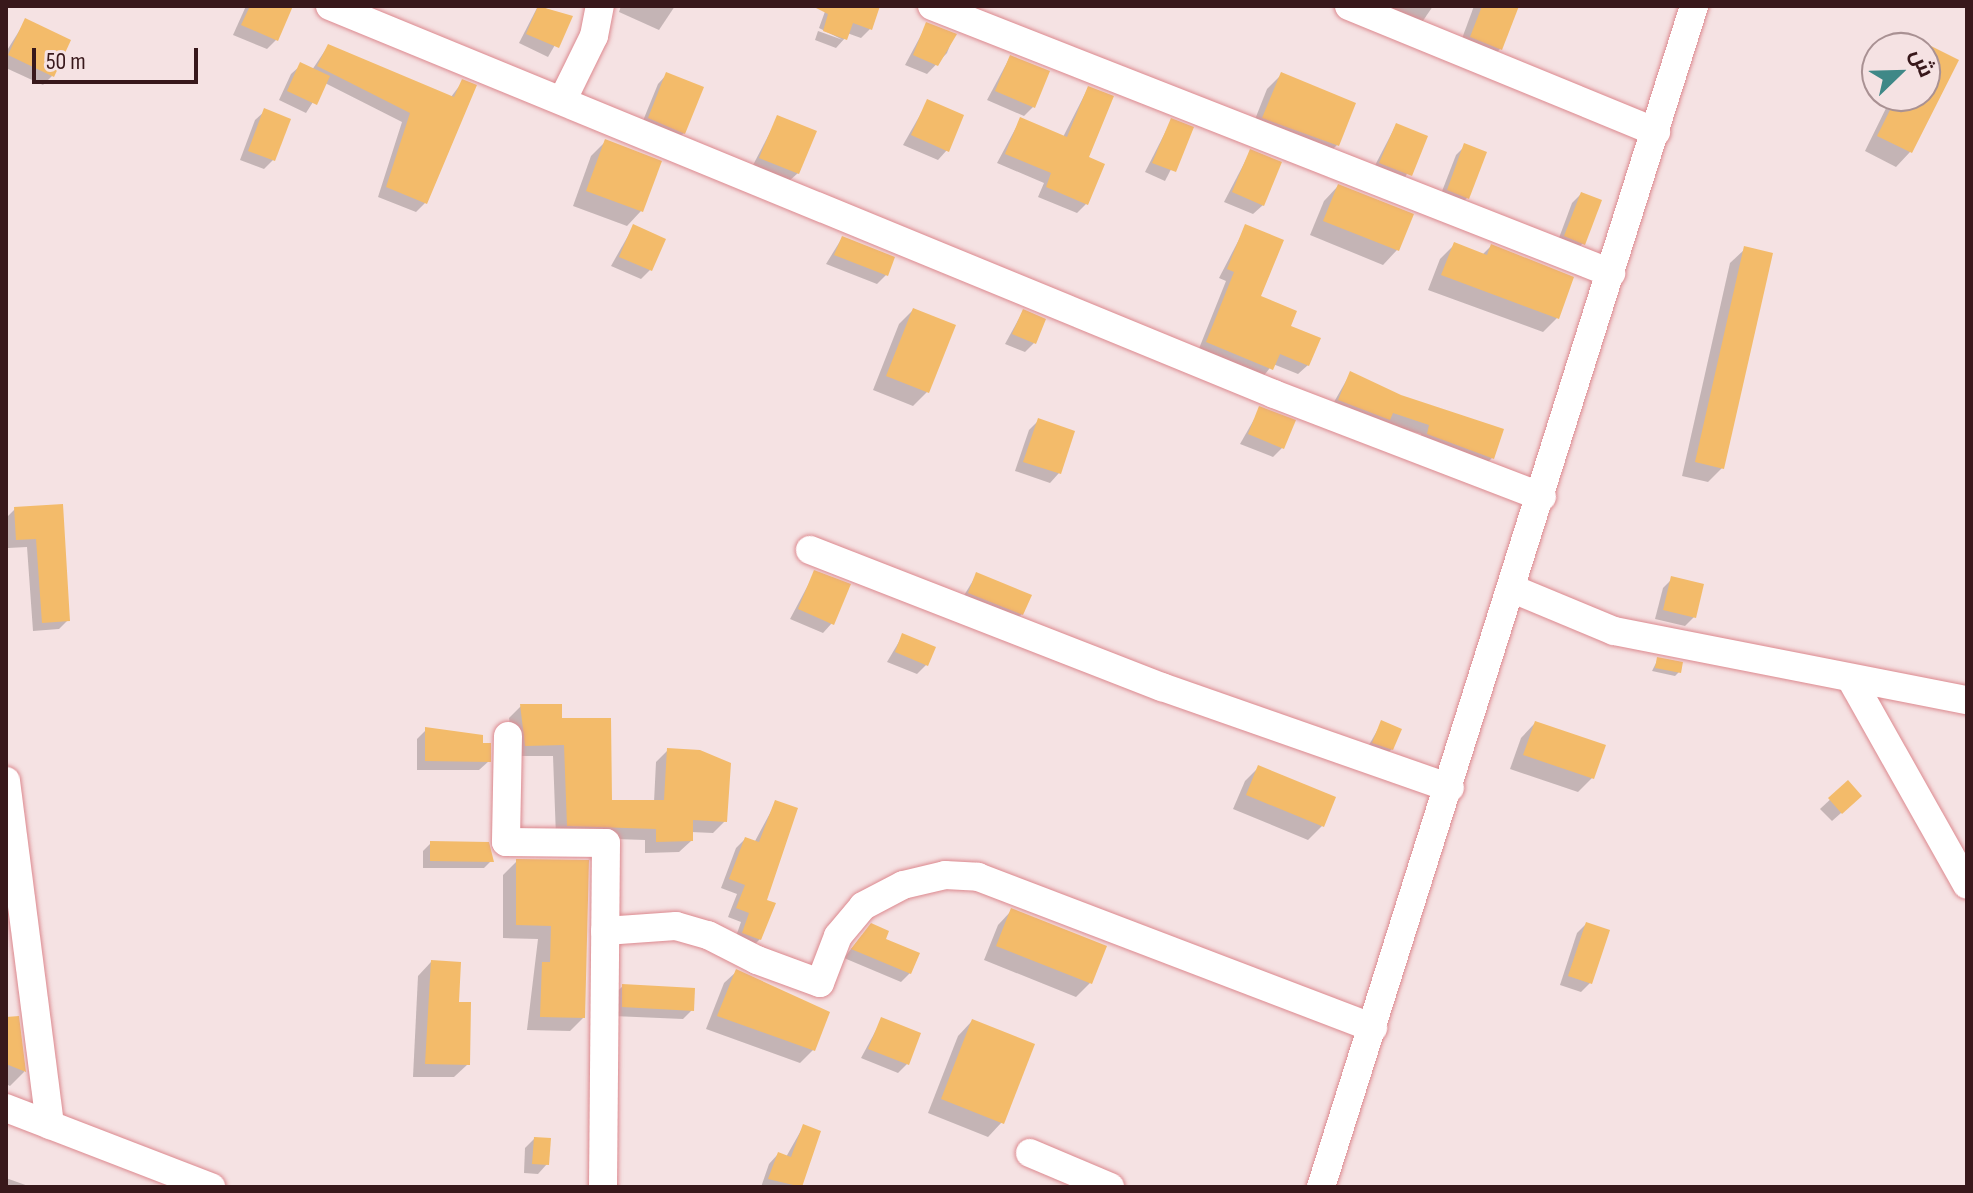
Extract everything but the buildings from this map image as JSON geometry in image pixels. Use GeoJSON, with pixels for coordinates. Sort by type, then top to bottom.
{"type":"FeatureCollection","features":[{"type":"Feature","properties":{"kind":"street"},"geometry":{"type":"LineString","coordinates":[[330,6],[563,99],[1274,394],[1542,497]]}},
{"type":"Feature","properties":{"kind":"street"},"geometry":{"type":"LineString","coordinates":[[563,99],[594,36],[600,6]]}},
{"type":"Feature","properties":{"kind":"street"},"geometry":{"type":"LineString","coordinates":[[932,6],[1611,273]]}},
{"type":"Feature","properties":{"kind":"street"},"geometry":{"type":"LineString","coordinates":[[1349,6],[1656,132]]}},
{"type":"Feature","properties":{"kind":"street"},"geometry":{"type":"LineString","coordinates":[[1321,1187],[1513,589],[1694,6]]}},
{"type":"Feature","properties":{"kind":"street"},"geometry":{"type":"LineString","coordinates":[[810,550],[1162,687],[1450,788]]}},
{"type":"Feature","properties":{"kind":"street"},"geometry":{"type":"LineString","coordinates":[[1513,589],[1614,631],[1967,700]]}},
{"type":"Feature","properties":{"kind":"street"},"geometry":{"type":"LineString","coordinates":[[1851,679],[1967,885]]}},
{"type":"Feature","properties":{"kind":"street"},"geometry":{"type":"LineString","coordinates":[[508,736],[506,842],[606,843],[603,1187]]}},
{"type":"Feature","properties":{"kind":"street"},"geometry":{"type":"LineString","coordinates":[[6,781],[50,1125]]}},
{"type":"Feature","properties":{"kind":"street"},"geometry":{"type":"LineString","coordinates":[[605,931],[676,926],[708,935],[757,960],[820,983],[838,936],[863,906],[903,885],[945,875],[978,877],[1373,1028]]}},
{"type":"Feature","properties":{"kind":"street"},"geometry":{"type":"LineString","coordinates":[[6,1108],[211,1187]]}},
{"type":"Feature","properties":{"kind":"street"},"geometry":{"type":"LineString","coordinates":[[1030,1153],[1110,1187]]}}]}
